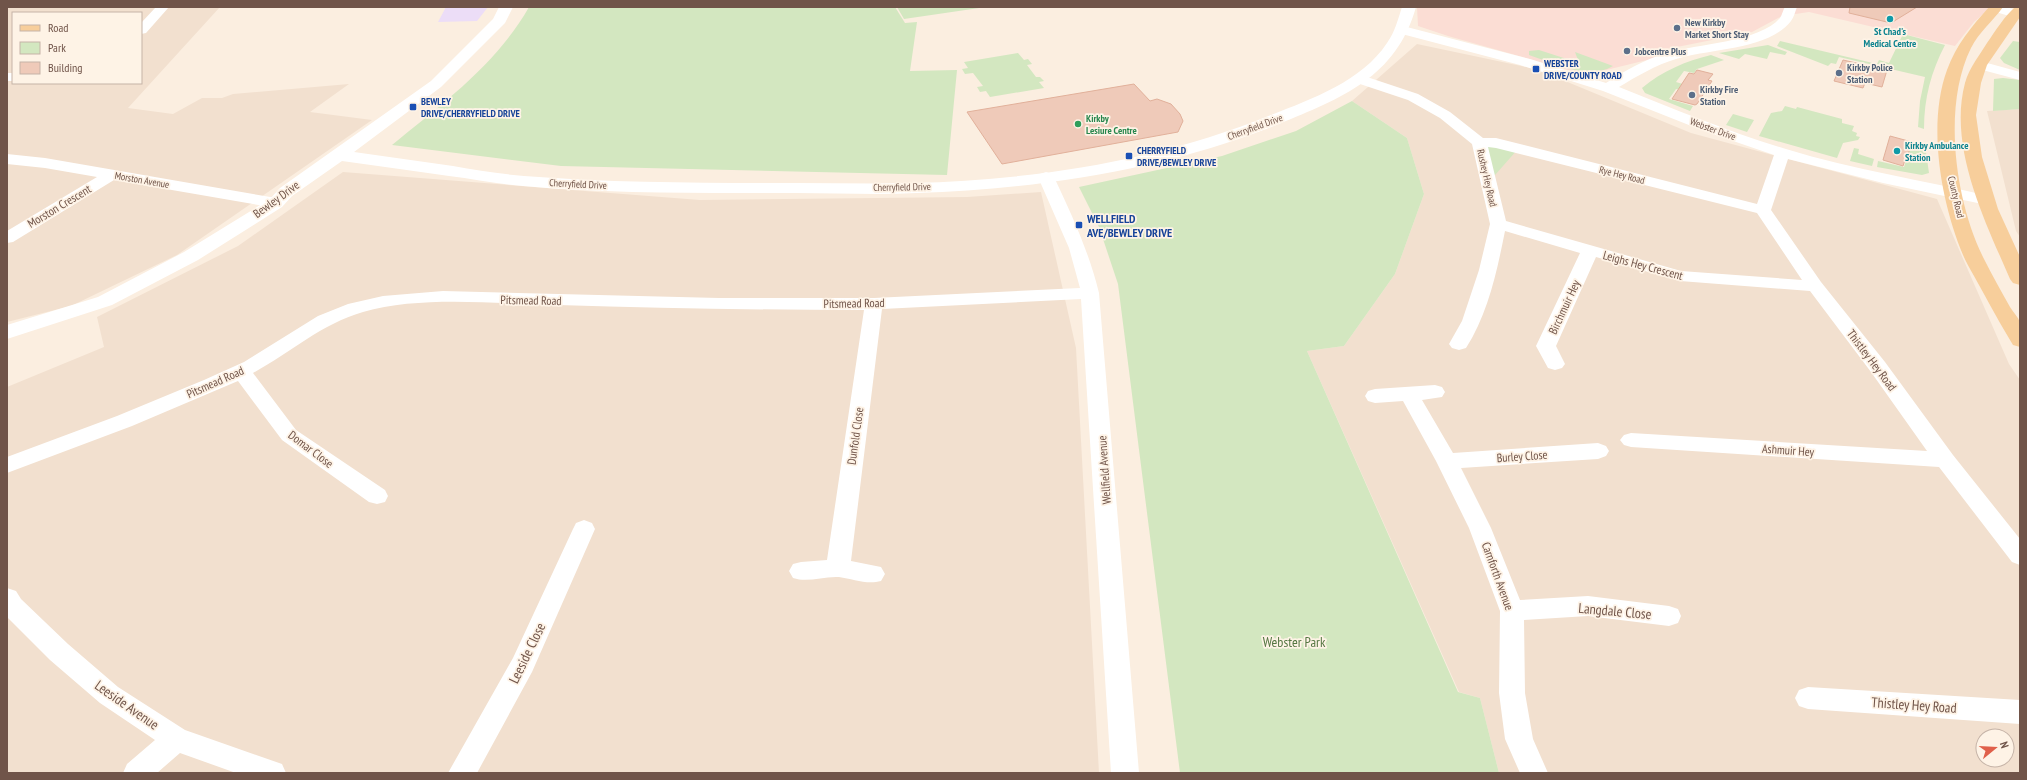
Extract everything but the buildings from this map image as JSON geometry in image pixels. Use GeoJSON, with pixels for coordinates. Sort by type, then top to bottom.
{"type":"FeatureCollection","features":[{"type":"Feature","properties":{"kind":"main road","name":"County Road"},"geometry":{"type":"LineString","coordinates":[[1995,7],[1964,47],[1951,81],[1945,120],[1947,154],[1953,193],[1970,250],[2002,313],[2020,340]]}},
{"type":"Feature","properties":{"kind":"main road"},"geometry":{"type":"LineString","coordinates":[[2018,10],[1980,65],[1974,83],[1968,115],[1974,157],[1987,200],[2003,242],[2020,279]]}},
{"type":"Feature","properties":{"kind":"street"},"geometry":{"type":"LineString","coordinates":[[142,29],[163,7]]}},
{"type":"Feature","properties":{"kind":"street","name":"Bewley Drive"},"geometry":{"type":"LineString","coordinates":[[7,332],[105,301],[185,260],[276,203],[286,192],[339,156],[450,73],[500,20],[502,12],[506,7]]}},
{"type":"Feature","properties":{"kind":"street","name":"Cherryfield Drive"},"geometry":{"type":"LineString","coordinates":[[339,156],[522,181],[617,186],[916,188],[1046,176],[1131,162],[1220,140],[1269,124],[1313,104],[1359,79],[1375,66],[1401,34],[1409,7]]}},
{"type":"Feature","properties":{"kind":"street"},"geometry":{"type":"LineString","coordinates":[[1608,88],[1634,72],[1672,55],[1764,35],[1783,23],[1788,17],[1791,7]]}},
{"type":"Feature","properties":{"kind":"street"},"geometry":{"type":"LineString","coordinates":[[1995,7],[2018,10]]}},
{"type":"Feature","properties":{"kind":"street","name":"Webster Drive"},"geometry":{"type":"LineString","coordinates":[[1401,34],[1433,42],[1444,42],[1525,62],[1608,88],[1709,128],[1782,153],[1842,169],[1987,200]]}},
{"type":"Feature","properties":{"kind":"street"},"geometry":{"type":"LineString","coordinates":[[1980,65],[2020,76]]}},
{"type":"Feature","properties":{"kind":"street","name":"Rushey Hey Road"},"geometry":{"type":"LineString","coordinates":[[1359,79],[1413,97],[1445,115],[1480,142],[1498,224],[1488,270],[1471,321],[1459,344]]}},
{"type":"Feature","properties":{"kind":"street","name":"Rye Hey Road"},"geometry":{"type":"LineString","coordinates":[[1480,142],[1496,143],[1763,210]]}},
{"type":"Feature","properties":{"kind":"street"},"geometry":{"type":"LineString","coordinates":[[1763,210],[1782,153]]}},
{"type":"Feature","properties":{"kind":"street","name":"Morston Avenue"},"geometry":{"type":"LineString","coordinates":[[7,158],[45,163],[276,203]]}},
{"type":"Feature","properties":{"kind":"street","name":"Morston Crescent"},"geometry":{"type":"LineString","coordinates":[[7,238],[111,175]]}},
{"type":"Feature","properties":{"kind":"street","name":"Wellfield Avenue"},"geometry":{"type":"LineString","coordinates":[[1046,176],[1074,238],[1086,274],[1090,293],[1125,773]]}},
{"type":"Feature","properties":{"kind":"street","name":"Thistley Hey Road"},"geometry":{"type":"LineString","coordinates":[[1763,210],[1815,286],[1878,367],[1945,460],[2020,556]]}},
{"type":"Feature","properties":{"kind":"street","name":"Leighs Hey Crescent"},"geometry":{"type":"LineString","coordinates":[[1498,224],[1680,276],[1815,286]]}},
{"type":"Feature","properties":{"kind":"street","name":"Birchmuir Hey"},"geometry":{"type":"LineString","coordinates":[[1555,364],[1546,346],[1590,251]]}},
{"type":"Feature","properties":{"kind":"street","name":"Pitsmead Road"},"geometry":{"type":"LineString","coordinates":[[7,465],[101,431],[241,371],[325,320],[361,305],[398,298],[443,297],[719,304],[874,304],[1090,293]]}},
{"type":"Feature","properties":{"kind":"street","name":"Dunfold Close"},"geometry":{"type":"LineString","coordinates":[[838,568],[874,304]]}},
{"type":"Feature","properties":{"kind":"street","name":"Domar Close"},"geometry":{"type":"LineString","coordinates":[[241,371],[289,435],[377,496]]}},
{"type":"Feature","properties":{"kind":"street"},"geometry":{"type":"LineString","coordinates":[[1375,396],[1435,392]]}},
{"type":"Feature","properties":{"kind":"street","name":"Carnforth Avenue"},"geometry":{"type":"LineString","coordinates":[[1410,394],[1447,460],[1480,528],[1512,610],[1512,693],[1519,740],[1534,773]]}},
{"type":"Feature","properties":{"kind":"street","name":"Ashmuir Hey"},"geometry":{"type":"LineString","coordinates":[[1631,440],[1945,460]]}},
{"type":"Feature","properties":{"kind":"street","name":"Burley Close"},"geometry":{"type":"LineString","coordinates":[[1447,460],[1598,451]]}},
{"type":"Feature","properties":{"kind":"street","name":"Leeside Close"},"geometry":{"type":"LineString","coordinates":[[462,773],[523,664],[584,529]]}},
{"type":"Feature","properties":{"kind":"street"},"geometry":{"type":"LineString","coordinates":[[801,571],[838,568],[873,574]]}},
{"type":"Feature","properties":{"kind":"street","name":"Leeside Avenue"},"geometry":{"type":"LineString","coordinates":[[7,598],[12,606],[59,652],[109,695],[176,739],[272,773]]}},
{"type":"Feature","properties":{"kind":"street","name":"Langdale Close"},"geometry":{"type":"LineString","coordinates":[[1512,610],[1588,606],[1670,616]]}},
{"type":"Feature","properties":{"kind":"street","name":"Thistley Hey Road"},"geometry":{"type":"LineString","coordinates":[[1808,698],[2020,712]]}},
{"type":"Feature","properties":{"kind":"street"},"geometry":{"type":"LineString","coordinates":[[137,773],[176,739]]}},
{"type":"Feature","properties":{"kind":"shaded area"},"geometry":{"type":"Polygon","coordinates":[[[7,7],[220,7],[128,108],[173,114],[202,98],[222,98],[233,94],[349,84],[310,112],[372,120],[177,255],[71,306],[7,322],[7,7]]]}},
{"type":"Feature","properties":{"kind":"shaded area"},"geometry":{"type":"Polygon","coordinates":[[[446,7],[488,7],[477,21],[438,22],[446,7]]]}},
{"type":"Feature","properties":{"kind":"shaded area"},"geometry":{"type":"Polygon","coordinates":[[[1417,7],[1991,7],[1974,22],[1955,46],[1809,12],[1782,16],[1752,32],[1667,49],[1655,58],[1586,75],[1418,26],[1417,7]]]}},
{"type":"Feature","properties":{"kind":"shaded area"},"geometry":{"type":"Polygon","coordinates":[[[1417,44],[1536,69],[1691,133],[1937,199],[2009,364],[2020,380],[2020,773],[1499,773],[1480,698],[1459,692],[1307,351],[1344,346],[1395,274],[1424,194],[1407,138],[1352,101],[1417,44]]]}},
{"type":"Feature","properties":{"kind":"shaded area"},"geometry":{"type":"Polygon","coordinates":[[[2020,109],[2020,237],[2016,231],[1987,111],[2020,109]]]}},
{"type":"Feature","properties":{"kind":"shaded area"},"geometry":{"type":"Polygon","coordinates":[[[343,172],[700,200],[967,197],[1041,192],[1076,348],[1099,773],[7,773],[7,387],[104,347],[97,317],[238,246],[343,172]]]}},
{"type":"Feature","properties":{"kind":"green space"},"geometry":{"type":"Polygon","coordinates":[[[529,7],[895,7],[905,23],[917,22],[910,71],[957,70],[947,175],[561,166],[392,145],[449,98],[485,65],[516,28],[529,7]]]}},
{"type":"Feature","properties":{"kind":"green space"},"geometry":{"type":"Polygon","coordinates":[[[897,7],[986,7],[904,19],[897,7]]]}},
{"type":"Feature","properties":{"kind":"green space"},"geometry":{"type":"Polygon","coordinates":[[[1903,34],[1945,45],[1932,75],[1929,86],[1925,107],[1924,129],[1918,127],[1920,101],[1925,77],[1839,57],[1836,64],[1831,63],[1828,66],[1777,46],[1780,41],[1877,64],[1879,60],[1889,63],[1903,34]]]}},
{"type":"Feature","properties":{"kind":"green space"},"geometry":{"type":"Polygon","coordinates":[[[2013,41],[2020,42],[2020,70],[2004,63],[2000,58],[2013,41]]]}},
{"type":"Feature","properties":{"kind":"green space"},"geometry":{"type":"Polygon","coordinates":[[[1768,45],[1787,52],[1785,55],[1770,52],[1767,59],[1745,54],[1739,59],[1719,53],[1768,45]]]}},
{"type":"Feature","properties":{"kind":"green space"},"geometry":{"type":"Polygon","coordinates":[[[1539,50],[1570,60],[1578,60],[1575,52],[1613,66],[1593,72],[1571,69],[1529,55],[1529,51],[1539,50]]]}},
{"type":"Feature","properties":{"kind":"green space"},"geometry":{"type":"Polygon","coordinates":[[[1018,53],[1024,60],[1028,59],[1032,64],[1027,65],[1036,77],[1040,77],[1044,81],[1039,82],[1044,88],[990,97],[986,91],[980,92],[977,87],[983,86],[973,73],[965,74],[962,69],[968,68],[964,62],[1018,53]]]}},
{"type":"Feature","properties":{"kind":"green space"},"geometry":{"type":"Polygon","coordinates":[[[1711,55],[1724,60],[1697,69],[1694,73],[1684,71],[1676,82],[1686,85],[1682,90],[1676,89],[1669,99],[1693,106],[1690,111],[1645,93],[1642,88],[1675,67],[1692,60],[1711,55]]]}},
{"type":"Feature","properties":{"kind":"green space"},"geometry":{"type":"Polygon","coordinates":[[[2003,78],[2020,80],[2020,109],[1993,111],[1994,79],[2003,78]]]}},
{"type":"Feature","properties":{"kind":"green space","name":"Webster Park"},"geometry":{"type":"Polygon","coordinates":[[[1352,101],[1407,138],[1424,194],[1395,274],[1344,346],[1307,351],[1458,692],[1480,698],[1499,773],[1180,773],[1118,284],[1099,227],[1079,187],[1222,156],[1296,131],[1352,101]]]}},
{"type":"Feature","properties":{"kind":"green space"},"geometry":{"type":"Polygon","coordinates":[[[1785,106],[1796,109],[1797,107],[1842,119],[1842,123],[1854,126],[1852,131],[1857,133],[1856,136],[1860,137],[1858,140],[1843,143],[1837,158],[1759,136],[1771,113],[1782,111],[1785,106]]]}},
{"type":"Feature","properties":{"kind":"green space"},"geometry":{"type":"Polygon","coordinates":[[[1733,114],[1754,120],[1747,132],[1726,125],[1733,114]]]}},
{"type":"Feature","properties":{"kind":"green space"},"geometry":{"type":"Polygon","coordinates":[[[1479,142],[1518,149],[1488,183],[1479,142]]]}},
{"type":"Feature","properties":{"kind":"green space"},"geometry":{"type":"Polygon","coordinates":[[[1912,142],[1925,145],[1929,173],[1922,175],[1877,167],[1878,161],[1904,167],[1912,142]]]}},
{"type":"Feature","properties":{"kind":"green space"},"geometry":{"type":"Polygon","coordinates":[[[1854,148],[1859,149],[1858,154],[1874,159],[1872,166],[1850,161],[1854,148]]]}},
{"type":"Feature","properties":{"kind":"place","name":"St Chad's Medical Centre"},"geometry":{"type":"Point","coordinates":[1890,19]}},
{"type":"Feature","properties":{"kind":"place","name":"New Kirkby Market Short Stay"},"geometry":{"type":"Point","coordinates":[1677,28]}},
{"type":"Feature","properties":{"kind":"place","name":"Jobcentre Plus"},"geometry":{"type":"Point","coordinates":[1627,51]}},
{"type":"Feature","properties":{"kind":"place","name":"WEBSTER DRIVE/COUNTY ROAD"},"geometry":{"type":"Point","coordinates":[1536,69]}},
{"type":"Feature","properties":{"kind":"place","name":"Kirkby Police Station"},"geometry":{"type":"Point","coordinates":[1839,73]}},
{"type":"Feature","properties":{"kind":"place","name":"Kirkby Fire Station"},"geometry":{"type":"Point","coordinates":[1692,95]}},
{"type":"Feature","properties":{"kind":"place","name":"BEWLEY DRIVE/CHERRYFIELD DRIVE"},"geometry":{"type":"Point","coordinates":[413,107]}},
{"type":"Feature","properties":{"kind":"place","name":"Kirkby Lesiure Centre"},"geometry":{"type":"Point","coordinates":[1078,124]}},
{"type":"Feature","properties":{"kind":"place","name":"Kirkby Ambulance Station"},"geometry":{"type":"Point","coordinates":[1897,151]}},
{"type":"Feature","properties":{"kind":"place","name":"CHERRYFIELD DRIVE/BEWLEY DRIVE"},"geometry":{"type":"Point","coordinates":[1129,156]}},
{"type":"Feature","properties":{"kind":"place","name":"WELLFIELD AVE/BEWLEY DRIVE"},"geometry":{"type":"Point","coordinates":[1079,225]}}]}
